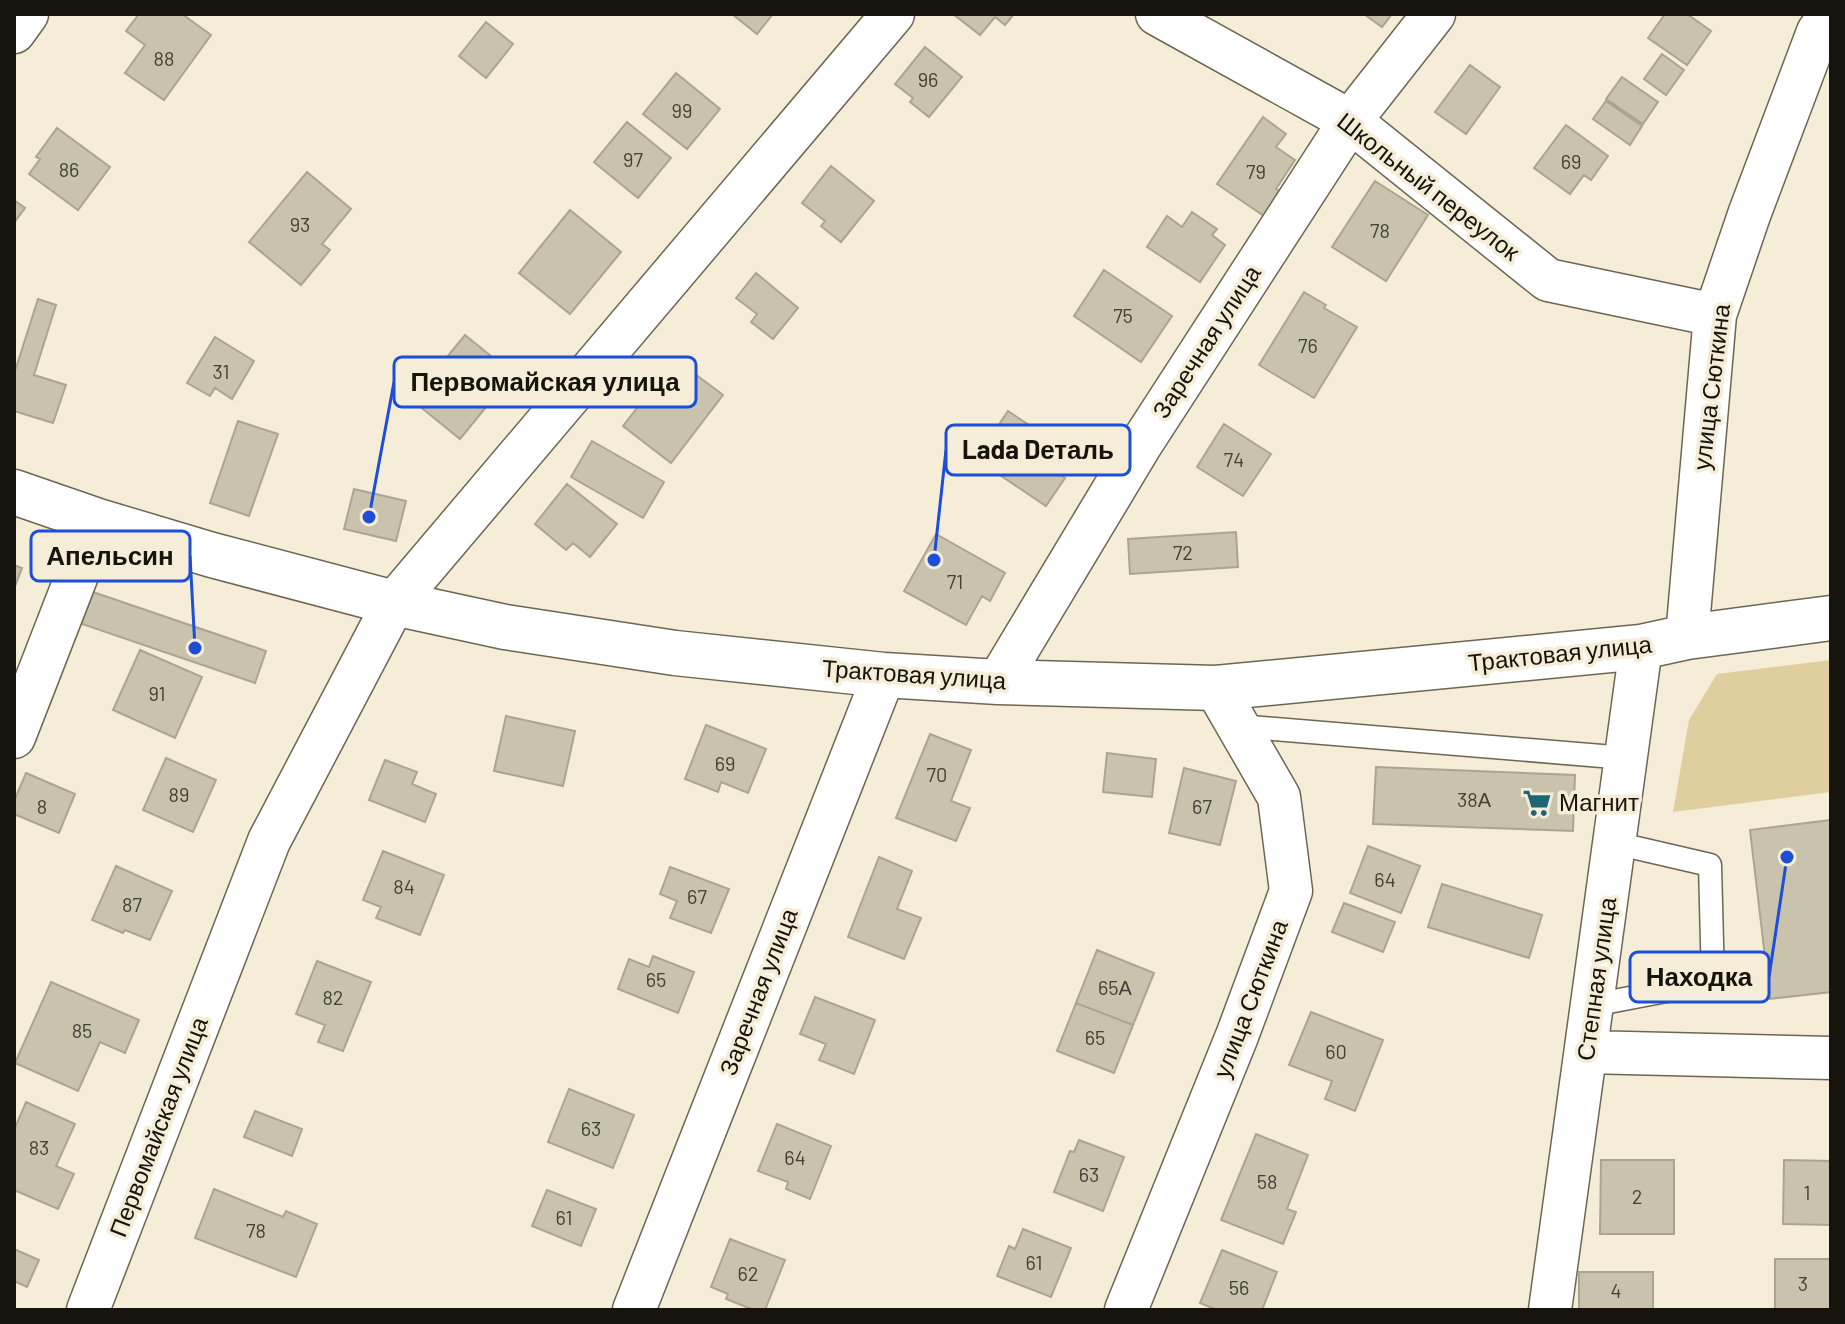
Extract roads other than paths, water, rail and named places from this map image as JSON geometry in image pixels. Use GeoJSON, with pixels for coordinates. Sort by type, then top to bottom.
{"type":"FeatureCollection","features":[{"type":"Feature","properties":{"kind":"main road","name":"Трактовая улица"},"geometry":{"type":"LineString","coordinates":[[14,492],[98,521],[394,603],[505,627],[675,653],[884,675],[998,682],[1216,688],[1641,647],[1687,637],[1831,618]]}},
{"type":"Feature","properties":{"kind":"street"},"geometry":{"type":"LineString","coordinates":[[14,32],[27,14]]}},
{"type":"Feature","properties":{"kind":"street","name":"Первомайская улица"},"geometry":{"type":"LineString","coordinates":[[88,1310],[269,841],[394,603],[893,14]]}},
{"type":"Feature","properties":{"kind":"street","name":"Школьный переулок"},"geometry":{"type":"LineString","coordinates":[[1157,14],[1350,121],[1548,280],[1715,315]]}},
{"type":"Feature","properties":{"kind":"street","name":"Заречная улица"},"geometry":{"type":"LineString","coordinates":[[998,682],[1141,444],[1350,121],[1434,14]]}},
{"type":"Feature","properties":{"kind":"street","name":"улица Сюткина"},"geometry":{"type":"LineString","coordinates":[[1687,637],[1715,315],[1818,32],[1831,14]]}},
{"type":"Feature","properties":{"kind":"street"},"geometry":{"type":"LineString","coordinates":[[14,737],[98,521]]}},
{"type":"Feature","properties":{"kind":"street","name":"Степная улица"},"geometry":{"type":"LineString","coordinates":[[1550,1310],[1641,647]]}},
{"type":"Feature","properties":{"kind":"street","name":"Заречная улица"},"geometry":{"type":"LineString","coordinates":[[634,1310],[884,675]]}},
{"type":"Feature","properties":{"kind":"street","name":"улица Сюткина"},"geometry":{"type":"LineString","coordinates":[[1126,1310],[1237,1036],[1291,891],[1279,797],[1216,688]]}},
{"type":"Feature","properties":{"kind":"street"},"geometry":{"type":"LineString","coordinates":[[1587,1052],[1831,1058]]}},
{"type":"Feature","properties":{"kind":"lane"},"geometry":{"type":"LineString","coordinates":[[1238,726],[1626,758]]}},
{"type":"Feature","properties":{"kind":"lane"},"geometry":{"type":"LineString","coordinates":[[1593,1005],[1713,982],[1710,865],[1615,843]]}},
{"type":"Feature","properties":{"kind":"place","name":"Первомайская улица"},"geometry":{"type":"Point","coordinates":[369,517]}},
{"type":"Feature","properties":{"kind":"place","name":"Lada Dеталь"},"geometry":{"type":"Point","coordinates":[934,560]}},
{"type":"Feature","properties":{"kind":"place","name":"Апельсин"},"geometry":{"type":"Point","coordinates":[195,648]}},
{"type":"Feature","properties":{"kind":"place","name":"Магнит"},"geometry":{"type":"Point","coordinates":[1537,803]}},
{"type":"Feature","properties":{"kind":"place","name":"Находка"},"geometry":{"type":"Point","coordinates":[1787,857]}}]}
